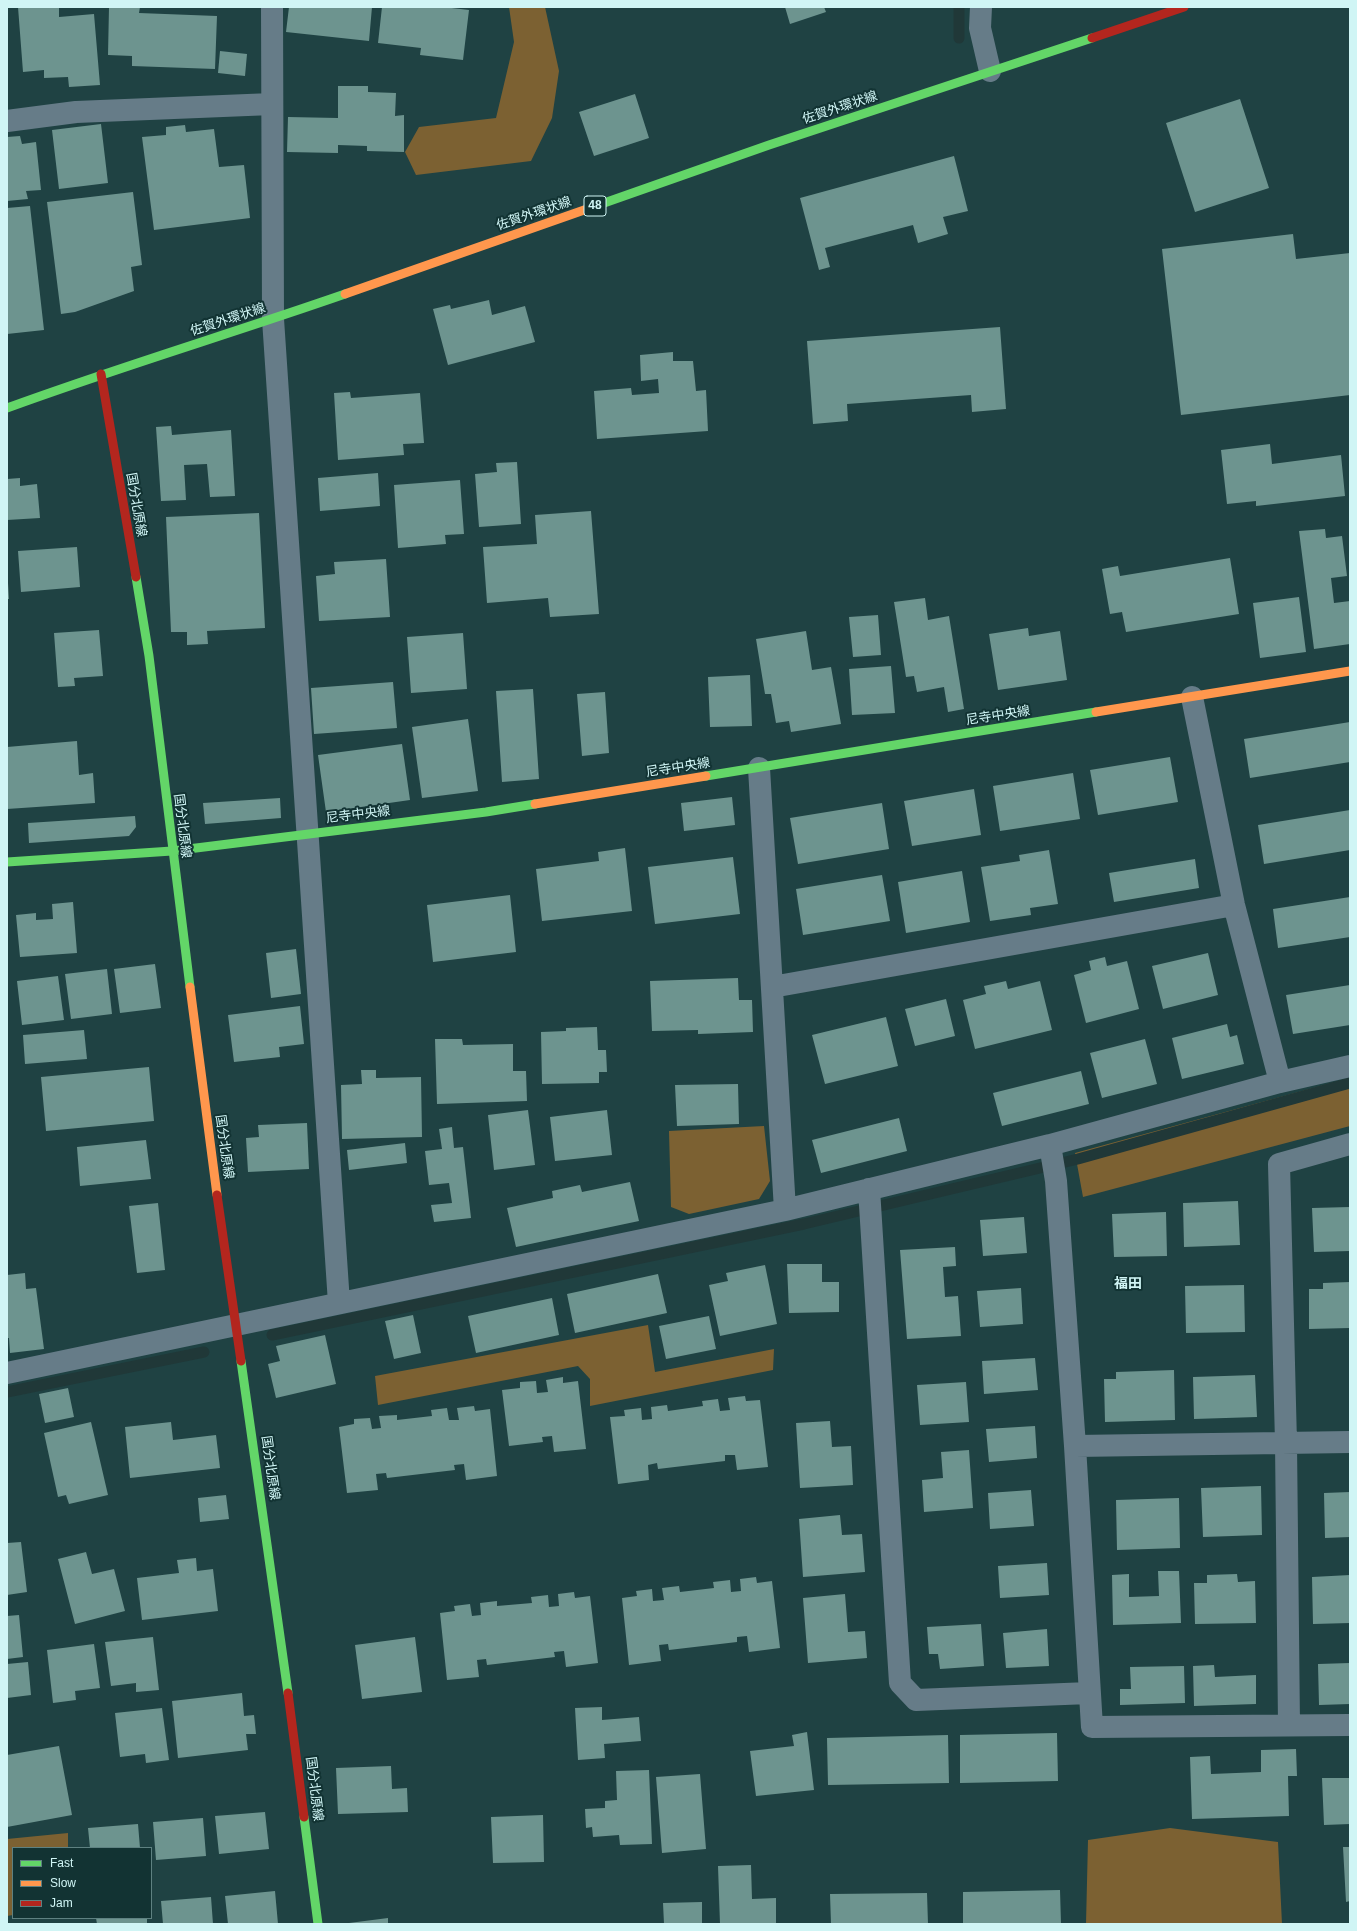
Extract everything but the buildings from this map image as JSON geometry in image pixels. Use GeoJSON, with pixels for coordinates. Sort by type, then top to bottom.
{"type":"FeatureCollection","features":[{"type":"Feature","properties":{"kind":"street"},"geometry":{"type":"LineString","coordinates":[[272,7],[273,319],[339,1303]]}},
{"type":"Feature","properties":{"kind":"street"},"geometry":{"type":"LineString","coordinates":[[981,7],[980,28],[990,71]]}},
{"type":"Feature","properties":{"kind":"street","name":"佐賀外環状線"},"geometry":{"type":"LineString","coordinates":[[7,408],[101,374],[273,319],[754,150],[1184,7]]}},
{"type":"Feature","properties":{"kind":"street"},"geometry":{"type":"LineString","coordinates":[[7,121],[76,112],[272,104]]}},
{"type":"Feature","properties":{"kind":"street","name":"国分北原線"},"geometry":{"type":"LineString","coordinates":[[101,374],[148,656],[211,1152],[277,1608],[318,1924]]}},
{"type":"Feature","properties":{"kind":"street","name":"尼寺中央線"},"geometry":{"type":"LineString","coordinates":[[7,862],[172,851],[486,812],[1350,671]]}},
{"type":"Feature","properties":{"kind":"street"},"geometry":{"type":"LineString","coordinates":[[1192,697],[1234,904],[1280,1082]]}},
{"type":"Feature","properties":{"kind":"street"},"geometry":{"type":"LineString","coordinates":[[759,768],[785,1210]]}},
{"type":"Feature","properties":{"kind":"street"},"geometry":{"type":"LineString","coordinates":[[772,987],[1234,904]]}},
{"type":"Feature","properties":{"kind":"street"},"geometry":{"type":"LineString","coordinates":[[7,1373],[785,1210],[1050,1145],[1280,1082],[1350,1066]]}},
{"type":"Feature","properties":{"kind":"street"},"geometry":{"type":"LineString","coordinates":[[1289,1725],[1286,1443],[1279,1164],[1350,1144]]}},
{"type":"Feature","properties":{"kind":"street"},"geometry":{"type":"LineString","coordinates":[[1050,1145],[1056,1181],[1076,1446],[1092,1727],[1350,1725]]}},
{"type":"Feature","properties":{"kind":"street"},"geometry":{"type":"LineString","coordinates":[[869,1189],[900,1683],[916,1700],[1089,1693]]}},
{"type":"Feature","properties":{"kind":"street"},"geometry":{"type":"LineString","coordinates":[[1076,1446],[1350,1442]]}},
{"type":"Feature","properties":{"kind":"shaded area"},"geometry":{"type":"Polygon","coordinates":[[[509,7],[545,7],[559,71],[552,118],[531,161],[416,175],[405,152],[419,127],[496,118],[514,42],[509,7]]]}},
{"type":"Feature","properties":{"kind":"shaded area"},"geometry":{"type":"Polygon","coordinates":[[[1350,1078],[1350,1126],[1083,1197],[1075,1153],[1350,1078]]]}},
{"type":"Feature","properties":{"kind":"shaded area"},"geometry":{"type":"Polygon","coordinates":[[[764,1126],[770,1181],[759,1199],[689,1214],[671,1207],[669,1131],[764,1126]]]}},
{"type":"Feature","properties":{"kind":"shaded area"},"geometry":{"type":"Polygon","coordinates":[[[648,1325],[655,1372],[774,1349],[773,1370],[590,1406],[590,1379],[578,1366],[378,1405],[375,1376],[648,1325]]]}},
{"type":"Feature","properties":{"kind":"shaded area"},"geometry":{"type":"Polygon","coordinates":[[[1170,1828],[1278,1842],[1282,1924],[1086,1924],[1088,1840],[1170,1828]]]}},
{"type":"Feature","properties":{"kind":"shaded area"},"geometry":{"type":"Polygon","coordinates":[[[68,1833],[68,1847],[12,1847],[12,1915],[7,1916],[7,1839],[68,1833]]]}},
{"type":"Feature","properties":{"kind":"waterway"},"geometry":{"type":"LineString","coordinates":[[959,7],[959,38]]}},
{"type":"Feature","properties":{"kind":"waterway"},"geometry":{"type":"LineString","coordinates":[[272,1335],[804,1224],[1078,1159],[1350,1083]]}},
{"type":"Feature","properties":{"kind":"waterway"},"geometry":{"type":"LineString","coordinates":[[7,1392],[204,1352]]}},
{"type":"Feature","properties":{"kind":"traffic: fast"},"geometry":{"type":"LineString","coordinates":[[587,209],[769,145],[1092,38]]}},
{"type":"Feature","properties":{"kind":"traffic: fast"},"geometry":{"type":"LineString","coordinates":[[7,408],[91,378],[345,294]]}},
{"type":"Feature","properties":{"kind":"traffic: fast"},"geometry":{"type":"LineString","coordinates":[[136,577],[149,656],[190,987]]}},
{"type":"Feature","properties":{"kind":"traffic: fast"},"geometry":{"type":"LineString","coordinates":[[706,776],[1096,712]]}},
{"type":"Feature","properties":{"kind":"traffic: fast"},"geometry":{"type":"LineString","coordinates":[[7,862],[172,851],[486,812],[535,804]]}},
{"type":"Feature","properties":{"kind":"traffic: fast"},"geometry":{"type":"LineString","coordinates":[[241,1361],[288,1693]]}},
{"type":"Feature","properties":{"kind":"traffic: fast"},"geometry":{"type":"LineString","coordinates":[[304,1817],[318,1924]]}},
{"type":"Feature","properties":{"kind":"traffic: slow"},"geometry":{"type":"LineString","coordinates":[[345,294],[587,209]]}},
{"type":"Feature","properties":{"kind":"traffic: slow"},"geometry":{"type":"LineString","coordinates":[[1096,712],[1350,671]]}},
{"type":"Feature","properties":{"kind":"traffic: slow"},"geometry":{"type":"LineString","coordinates":[[535,804],[706,776]]}},
{"type":"Feature","properties":{"kind":"traffic: slow"},"geometry":{"type":"LineString","coordinates":[[190,987],[217,1195]]}},
{"type":"Feature","properties":{"kind":"traffic: jam"},"geometry":{"type":"LineString","coordinates":[[1092,38],[1184,7]]}},
{"type":"Feature","properties":{"kind":"traffic: jam"},"geometry":{"type":"LineString","coordinates":[[101,374],[136,577]]}},
{"type":"Feature","properties":{"kind":"traffic: jam"},"geometry":{"type":"LineString","coordinates":[[217,1195],[241,1361]]}},
{"type":"Feature","properties":{"kind":"traffic: jam"},"geometry":{"type":"LineString","coordinates":[[288,1693],[304,1817]]}},
{"type":"Feature","properties":{"kind":"district","name":"福田"},"geometry":{"type":"Point","coordinates":[1128,1284]}}]}
